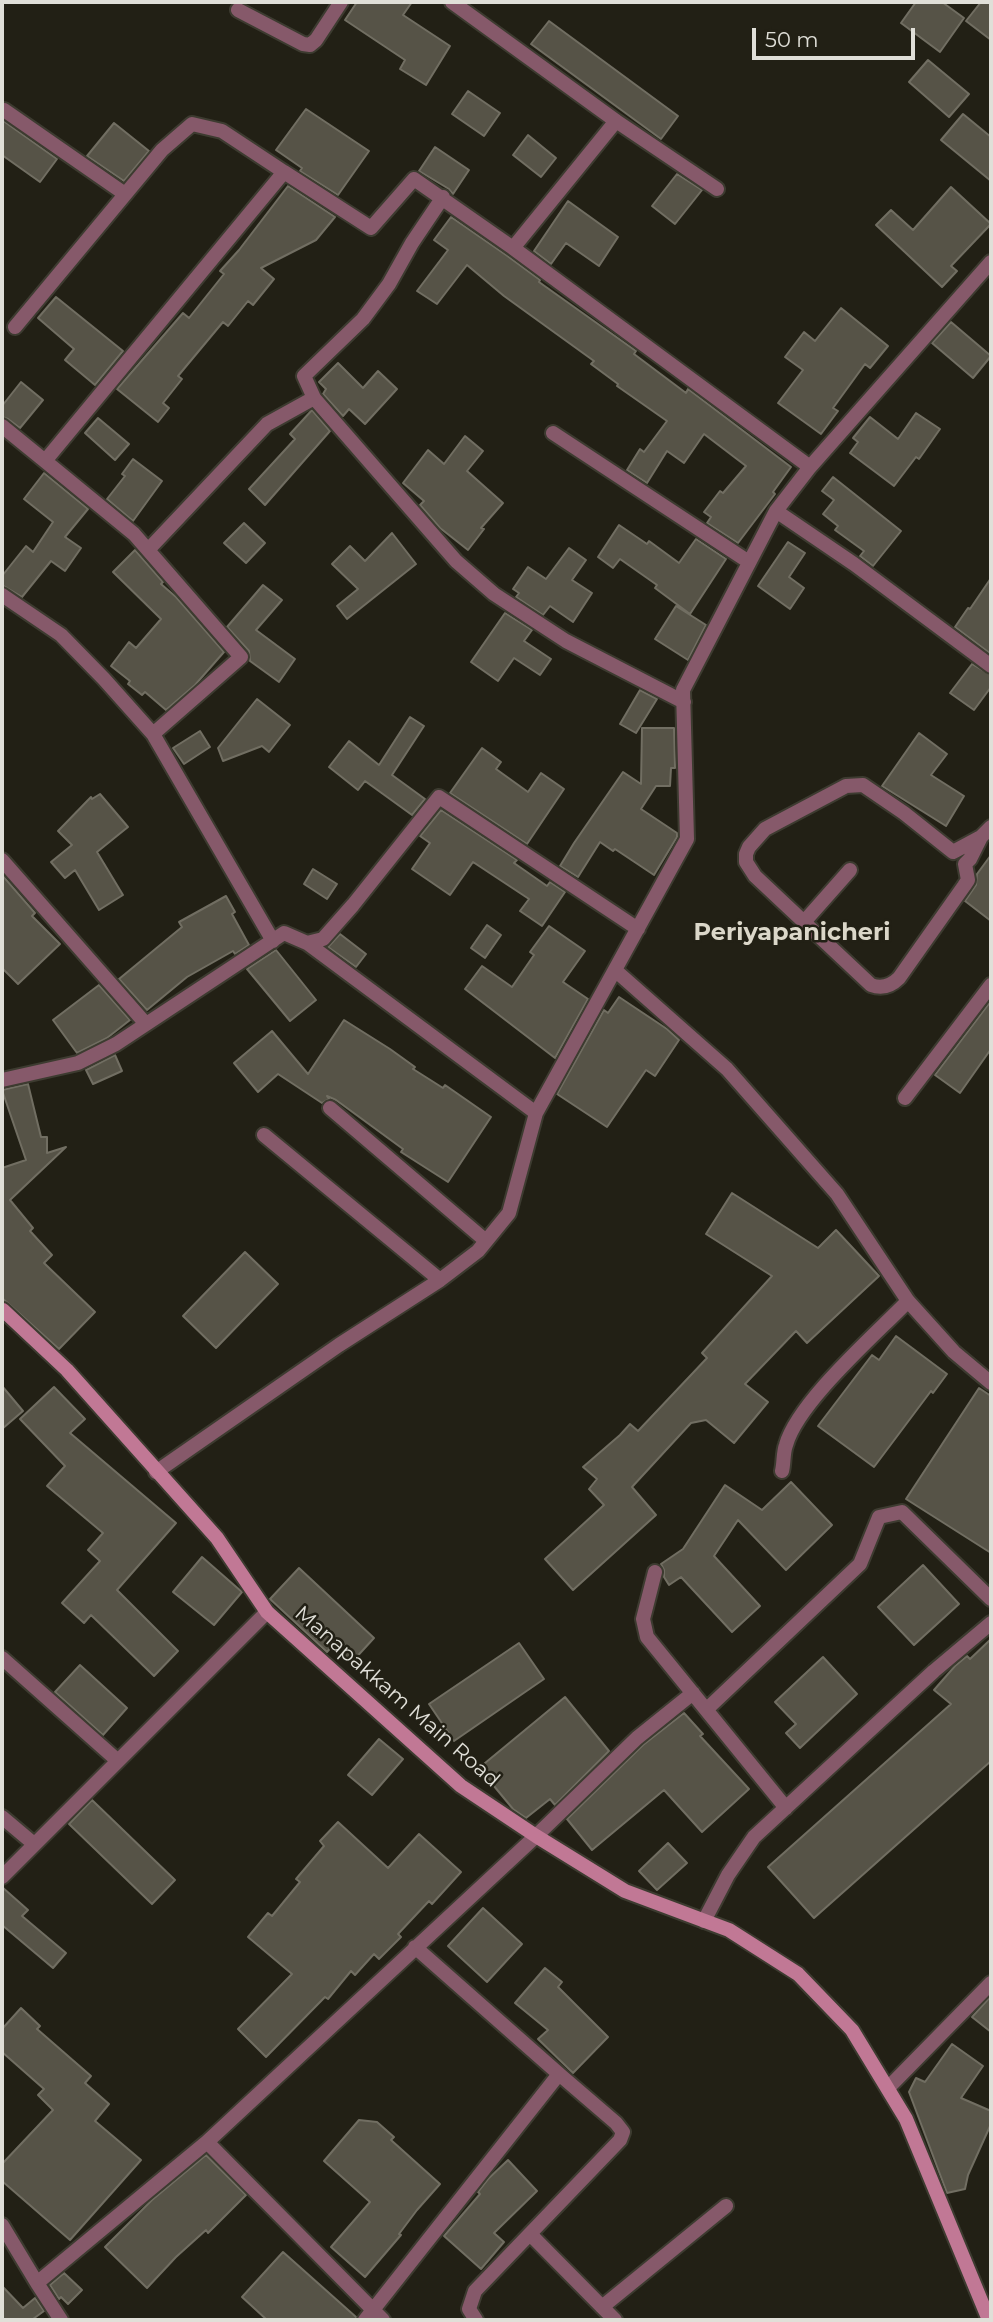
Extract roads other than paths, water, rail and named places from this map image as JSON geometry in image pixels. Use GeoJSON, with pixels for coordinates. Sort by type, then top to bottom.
{"type":"FeatureCollection","features":[{"type":"Feature","properties":{"kind":"main road","name":"Manapakkam Main Road"},"geometry":{"type":"LineString","coordinates":[[2,1310],[67,1370],[217,1538],[267,1612],[461,1786],[625,1891],[729,1930],[798,1974],[852,2030],[906,2119],[989,2320]]}},
{"type":"Feature","properties":{"kind":"street"},"geometry":{"type":"LineString","coordinates":[[238,10],[303,44],[310,45],[341,2]]}},
{"type":"Feature","properties":{"kind":"street"},"geometry":{"type":"LineString","coordinates":[[452,2],[616,121],[717,189]]}},
{"type":"Feature","properties":{"kind":"street"},"geometry":{"type":"LineString","coordinates":[[4,110],[125,194]]}},
{"type":"Feature","properties":{"kind":"street"},"geometry":{"type":"LineString","coordinates":[[513,248],[616,121]]}},
{"type":"Feature","properties":{"kind":"street"},"geometry":{"type":"LineString","coordinates":[[15,327],[162,150],[192,124],[222,131],[371,228],[414,179],[443,197],[810,467]]}},
{"type":"Feature","properties":{"kind":"street"},"geometry":{"type":"LineString","coordinates":[[45,461],[284,172]]}},
{"type":"Feature","properties":{"kind":"street"},"geometry":{"type":"LineString","coordinates":[[443,197],[363,319],[304,376],[314,398],[456,561],[494,594],[566,641],[684,702]]}},
{"type":"Feature","properties":{"kind":"street"},"geometry":{"type":"LineString","coordinates":[[156,1472],[339,1345],[440,1280],[478,1251],[509,1213],[536,1113],[687,839],[683,690],[776,511],[810,467],[991,262]]}},
{"type":"Feature","properties":{"kind":"street"},"geometry":{"type":"LineString","coordinates":[[148,550],[267,424],[314,398]]}},
{"type":"Feature","properties":{"kind":"street"},"geometry":{"type":"LineString","coordinates":[[2,426],[134,534],[241,657],[153,734]]}},
{"type":"Feature","properties":{"kind":"street"},"geometry":{"type":"LineString","coordinates":[[553,433],[749,562]]}},
{"type":"Feature","properties":{"kind":"street"},"geometry":{"type":"LineString","coordinates":[[776,511],[854,564],[991,666]]}},
{"type":"Feature","properties":{"kind":"street"},"geometry":{"type":"LineString","coordinates":[[2,595],[61,635],[153,734],[273,941]]}},
{"type":"Feature","properties":{"kind":"street"},"geometry":{"type":"LineString","coordinates":[[863,785],[962,856],[968,880],[892,985],[871,985],[804,922],[755,876],[746,862],[746,854],[753,841],[765,829],[846,786],[863,785]]}},
{"type":"Feature","properties":{"kind":"street"},"geometry":{"type":"LineString","coordinates":[[307,943],[323,939],[439,797],[639,929]]}},
{"type":"Feature","properties":{"kind":"street"},"geometry":{"type":"LineString","coordinates":[[962,856],[986,832]]}},
{"type":"Feature","properties":{"kind":"street"},"geometry":{"type":"LineString","coordinates":[[2,860],[146,1024]]}},
{"type":"Feature","properties":{"kind":"street"},"geometry":{"type":"LineString","coordinates":[[804,922],[850,870]]}},
{"type":"Feature","properties":{"kind":"street"},"geometry":{"type":"LineString","coordinates":[[2,1080],[78,1063],[116,1044],[284,933],[307,943],[536,1113]]}},
{"type":"Feature","properties":{"kind":"street"},"geometry":{"type":"LineString","coordinates":[[616,971],[737,1079],[837,1194],[908,1301],[954,1352],[991,1383]]}},
{"type":"Feature","properties":{"kind":"street"},"geometry":{"type":"LineString","coordinates":[[905,1098],[991,985]]}},
{"type":"Feature","properties":{"kind":"street"},"geometry":{"type":"LineString","coordinates":[[330,1108],[486,1241]]}},
{"type":"Feature","properties":{"kind":"street"},"geometry":{"type":"LineString","coordinates":[[264,1135],[440,1280]]}},
{"type":"Feature","properties":{"kind":"street"},"geometry":{"type":"LineString","coordinates":[[782,1471],[786,1444],[801,1415],[827,1384],[908,1301]]}},
{"type":"Feature","properties":{"kind":"street"},"geometry":{"type":"LineString","coordinates":[[707,1709],[860,1564],[879,1517],[902,1513],[991,1599]]}},
{"type":"Feature","properties":{"kind":"street"},"geometry":{"type":"LineString","coordinates":[[655,1572],[643,1619],[647,1637],[786,1808]]}},
{"type":"Feature","properties":{"kind":"street"},"geometry":{"type":"LineString","coordinates":[[2,1877],[267,1612]]}},
{"type":"Feature","properties":{"kind":"street"},"geometry":{"type":"LineString","coordinates":[[704,1921],[728,1875],[754,1837],[934,1671],[991,1623]]}},
{"type":"Feature","properties":{"kind":"street"},"geometry":{"type":"LineString","coordinates":[[2,1658],[118,1761]]}},
{"type":"Feature","properties":{"kind":"street"},"geometry":{"type":"LineString","coordinates":[[37,2283],[206,2142],[536,1836],[637,1738],[694,1693]]}},
{"type":"Feature","properties":{"kind":"street"},"geometry":{"type":"LineString","coordinates":[[2,1817],[34,1844]]}},
{"type":"Feature","properties":{"kind":"street"},"geometry":{"type":"LineString","coordinates":[[415,1947],[623,2132],[620,2140],[475,2291],[469,2309],[476,2320]]}},
{"type":"Feature","properties":{"kind":"street"},"geometry":{"type":"LineString","coordinates":[[888,2088],[991,1983]]}},
{"type":"Feature","properties":{"kind":"street"},"geometry":{"type":"LineString","coordinates":[[206,2142],[374,2317],[559,2074]]}},
{"type":"Feature","properties":{"kind":"street"},"geometry":{"type":"LineString","coordinates":[[602,2307],[726,2206]]}},
{"type":"Feature","properties":{"kind":"street"},"geometry":{"type":"LineString","coordinates":[[3,2231],[61,2320]]}},
{"type":"Feature","properties":{"kind":"street"},"geometry":{"type":"LineString","coordinates":[[530,2234],[615,2320]]}},
{"type":"Feature","properties":{"kind":"district","name":"Periyapanicheri"},"geometry":{"type":"Point","coordinates":[792,933]}}]}
